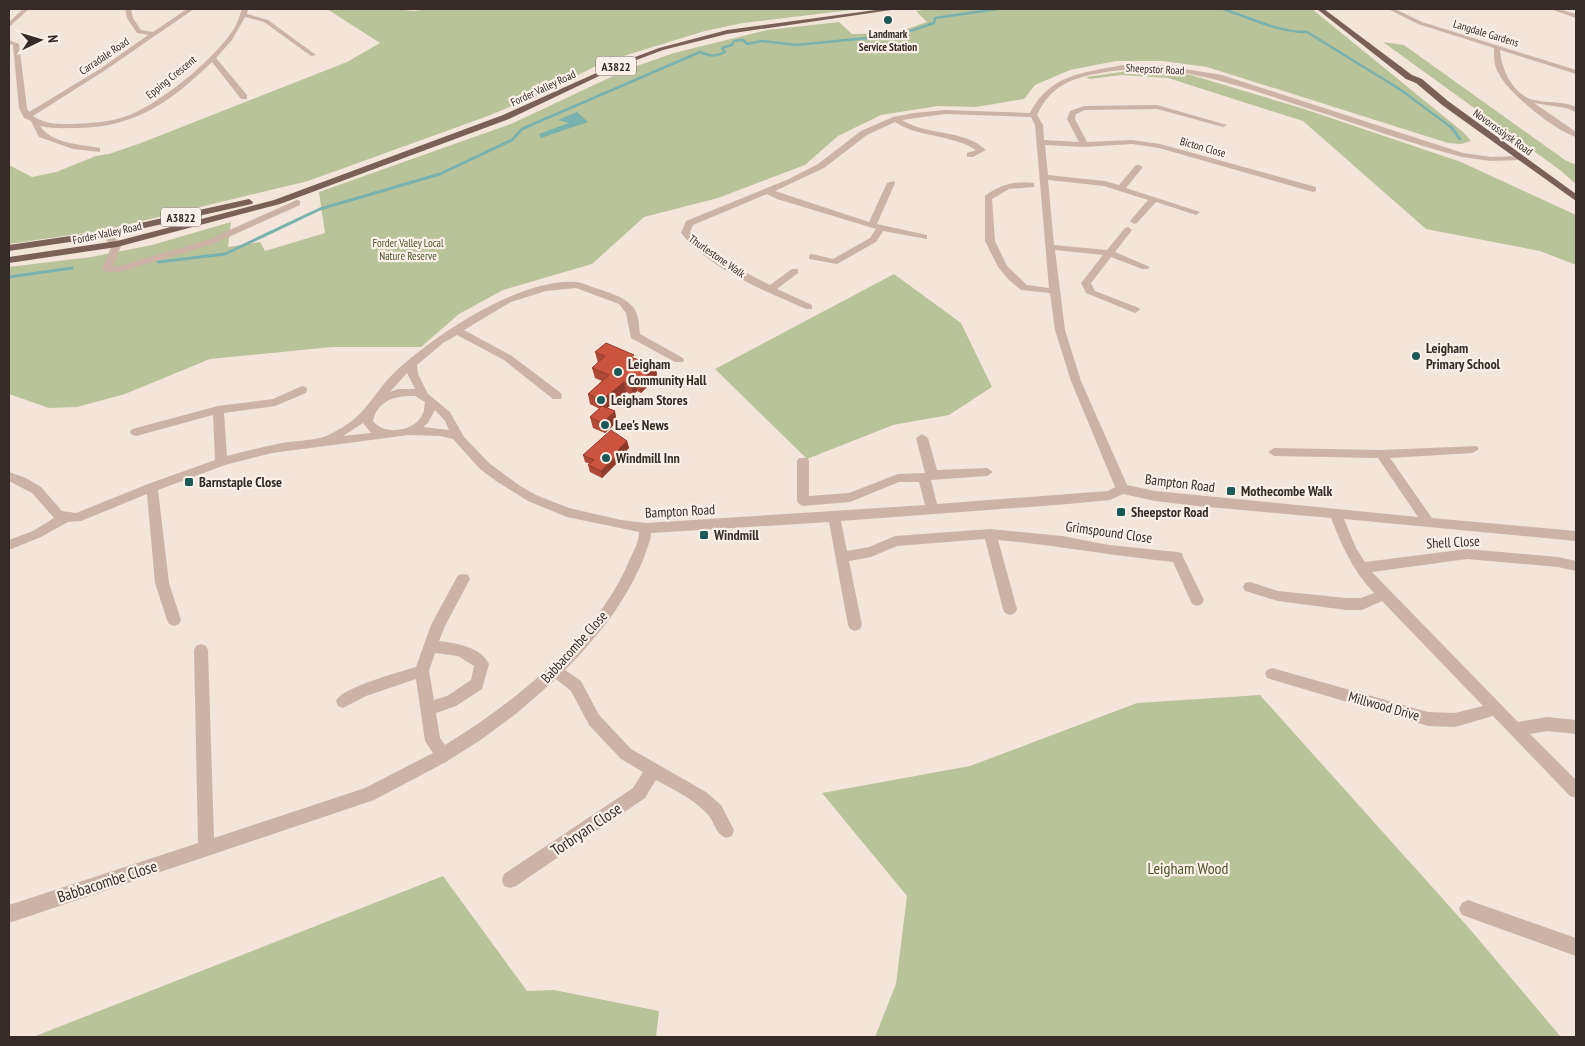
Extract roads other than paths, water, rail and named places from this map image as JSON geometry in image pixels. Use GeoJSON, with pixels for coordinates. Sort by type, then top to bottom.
{"type":"FeatureCollection","features":[{"type":"Feature","properties":{"kind":"main road","name":"Forder Valley Road"},"geometry":{"type":"LineString","coordinates":[[9,260],[62,254],[117,244],[229,216],[352,175],[506,117],[616,66],[660,49],[728,32],[895,9]]}},
{"type":"Feature","properties":{"kind":"main road","name":"Novorossiysk Road"},"geometry":{"type":"LineString","coordinates":[[1320,9],[1576,198]]}},
{"type":"Feature","properties":{"kind":"main road","name":"Novorossiysk Road"},"geometry":{"type":"LineString","coordinates":[[1329,9],[1400,60],[1418,75],[1419,81]]}},
{"type":"Feature","properties":{"kind":"main road","name":"Forder Valley Road"},"geometry":{"type":"LineString","coordinates":[[9,248],[104,234],[242,204],[352,175]]}},
{"type":"Feature","properties":{"kind":"street"},"geometry":{"type":"LineString","coordinates":[[9,25],[26,9]]}},
{"type":"Feature","properties":{"kind":"street"},"geometry":{"type":"LineString","coordinates":[[128,9],[130,18],[139,32],[153,34]]}},
{"type":"Feature","properties":{"kind":"street","name":"Carradale Road"},"geometry":{"type":"LineString","coordinates":[[27,116],[102,70],[191,9]]}},
{"type":"Feature","properties":{"kind":"street","name":"Langdale Gardens"},"geometry":{"type":"LineString","coordinates":[[1391,9],[1420,23],[1576,72]]}},
{"type":"Feature","properties":{"kind":"street"},"geometry":{"type":"LineString","coordinates":[[1553,9],[1576,16]]}},
{"type":"Feature","properties":{"kind":"street"},"geometry":{"type":"LineString","coordinates":[[245,12],[266,21],[313,55]]}},
{"type":"Feature","properties":{"kind":"street","name":"Epping Crescent"},"geometry":{"type":"LineString","coordinates":[[34,122],[57,126],[84,126],[131,117],[151,108],[213,58],[245,12]]}},
{"type":"Feature","properties":{"kind":"street"},"geometry":{"type":"LineString","coordinates":[[9,42],[16,44],[23,108],[42,135],[73,146],[97,150]]}},
{"type":"Feature","properties":{"kind":"street"},"geometry":{"type":"LineString","coordinates":[[1497,47],[1497,61],[1502,74],[1524,100],[1576,135]]}},
{"type":"Feature","properties":{"kind":"street"},"geometry":{"type":"LineString","coordinates":[[213,58],[244,97]]}},
{"type":"Feature","properties":{"kind":"street"},"geometry":{"type":"LineString","coordinates":[[201,68],[220,66]]}},
{"type":"Feature","properties":{"kind":"street","name":"Sheepstor Road"},"geometry":{"type":"LineString","coordinates":[[1033,115],[1047,92],[1076,76],[1122,67],[1160,67],[1210,75],[1462,155],[1491,159],[1520,158]]}},
{"type":"Feature","properties":{"kind":"street"},"geometry":{"type":"LineString","coordinates":[[1524,100],[1551,103],[1576,110]]}},
{"type":"Feature","properties":{"kind":"street","name":"Bicton Close"},"geometry":{"type":"LineString","coordinates":[[1084,145],[1071,119],[1073,113],[1084,108],[1157,107],[1223,125]]}},
{"type":"Feature","properties":{"kind":"street","name":"Thurlestone Walk"},"geometry":{"type":"LineString","coordinates":[[809,307],[770,290],[719,260],[685,233],[689,223],[768,191],[821,166],[864,133],[896,119],[945,112],[1033,115]]}},
{"type":"Feature","properties":{"kind":"street"},"geometry":{"type":"LineString","coordinates":[[1033,115],[1039,125],[1054,291],[1060,330],[1076,381],[1122,489]]}},
{"type":"Feature","properties":{"kind":"street"},"geometry":{"type":"LineString","coordinates":[[896,119],[916,131],[961,139],[974,144],[982,150],[970,155]]}},
{"type":"Feature","properties":{"kind":"street"},"geometry":{"type":"LineString","coordinates":[[42,135],[46,130],[57,126]]}},
{"type":"Feature","properties":{"kind":"street","name":"Bicton Close"},"geometry":{"type":"LineString","coordinates":[[1040,142],[1084,145],[1132,142],[1160,146],[1313,189]]}},
{"type":"Feature","properties":{"kind":"street"},"geometry":{"type":"LineString","coordinates":[[1121,188],[1139,167]]}},
{"type":"Feature","properties":{"kind":"street"},"geometry":{"type":"LineString","coordinates":[[1044,177],[1094,182],[1121,188],[1196,212]]}},
{"type":"Feature","properties":{"kind":"street"},"geometry":{"type":"LineString","coordinates":[[812,257],[834,262],[873,240],[891,184]]}},
{"type":"Feature","properties":{"kind":"street"},"geometry":{"type":"LineString","coordinates":[[1031,185],[1009,186],[997,190],[988,198],[990,241],[1003,267],[1018,284],[1024,288],[1054,291]]}},
{"type":"Feature","properties":{"kind":"street"},"geometry":{"type":"LineString","coordinates":[[768,191],[780,197],[876,227],[924,237]]}},
{"type":"Feature","properties":{"kind":"street"},"geometry":{"type":"LineString","coordinates":[[1134,221],[1154,199]]}},
{"type":"Feature","properties":{"kind":"street"},"geometry":{"type":"LineString","coordinates":[[104,234],[117,244],[117,248],[109,258],[106,269],[120,270],[210,242],[297,203]]}},
{"type":"Feature","properties":{"kind":"street"},"geometry":{"type":"LineString","coordinates":[[1128,230],[1086,283],[1091,293],[1135,310]]}},
{"type":"Feature","properties":{"kind":"street"},"geometry":{"type":"LineString","coordinates":[[1051,247],[1109,253],[1145,267]]}},
{"type":"Feature","properties":{"kind":"street"},"geometry":{"type":"LineString","coordinates":[[770,290],[795,271]]}},
{"type":"Feature","properties":{"kind":"street"},"geometry":{"type":"LineString","coordinates":[[322,441],[348,429],[369,412],[398,375],[456,330],[508,300],[545,288],[576,285],[622,302],[630,312],[635,336],[679,360]]}},
{"type":"Feature","properties":{"kind":"street"},"geometry":{"type":"LineString","coordinates":[[456,330],[508,358],[557,396]]}},
{"type":"Feature","properties":{"kind":"street"},"geometry":{"type":"LineString","coordinates":[[409,430],[426,420],[431,410],[413,374],[412,366]]}},
{"type":"Feature","properties":{"kind":"street"},"geometry":{"type":"LineString","coordinates":[[136,432],[218,410],[274,402],[302,390]]}},
{"type":"Feature","properties":{"kind":"street"},"geometry":{"type":"LineString","coordinates":[[379,401],[402,392],[414,392],[427,399]]}},
{"type":"Feature","properties":{"kind":"street","name":"Bampton Road"},"geometry":{"type":"LineString","coordinates":[[427,399],[444,412],[452,423],[457,436],[491,473],[517,491],[567,514],[645,530],[660,527],[1074,499],[1110,495],[1122,489],[1155,496],[1576,536]]}},
{"type":"Feature","properties":{"kind":"street"},"geometry":{"type":"LineString","coordinates":[[218,410],[221,462]]}},
{"type":"Feature","properties":{"kind":"street"},"geometry":{"type":"LineString","coordinates":[[369,412],[367,421],[372,428],[388,434]]}},
{"type":"Feature","properties":{"kind":"street"},"geometry":{"type":"LineString","coordinates":[[9,545],[37,534],[65,518],[77,518],[152,487],[221,462],[272,449],[322,441],[355,440],[409,430],[440,432],[457,436]]}},
{"type":"Feature","properties":{"kind":"street"},"geometry":{"type":"LineString","coordinates":[[922,438],[932,509]]}},
{"type":"Feature","properties":{"kind":"street"},"geometry":{"type":"LineString","coordinates":[[1274,452],[1382,454],[1473,449]]}},
{"type":"Feature","properties":{"kind":"street"},"geometry":{"type":"LineString","coordinates":[[1382,454],[1428,522]]}},
{"type":"Feature","properties":{"kind":"street"},"geometry":{"type":"LineString","coordinates":[[803,461],[803,501],[850,497],[898,478],[987,472]]}},
{"type":"Feature","properties":{"kind":"street"},"geometry":{"type":"LineString","coordinates":[[9,476],[22,481],[41,493],[55,512],[65,518]]}},
{"type":"Feature","properties":{"kind":"street"},"geometry":{"type":"LineString","coordinates":[[152,487],[162,583],[174,620]]}},
{"type":"Feature","properties":{"kind":"street"},"geometry":{"type":"LineString","coordinates":[[1335,513],[1350,550],[1361,568],[1384,595],[1576,791]]}},
{"type":"Feature","properties":{"kind":"street"},"geometry":{"type":"LineString","coordinates":[[834,516],[855,626]]}},
{"type":"Feature","properties":{"kind":"street","name":"Babbacombe Close"},"geometry":{"type":"LineString","coordinates":[[9,914],[368,794],[406,777],[496,719],[556,671],[597,625],[624,586],[646,537],[645,530]]}},
{"type":"Feature","properties":{"kind":"street"},"geometry":{"type":"LineString","coordinates":[[990,534],[1010,609]]}},
{"type":"Feature","properties":{"kind":"street","name":"Grimspound Close"},"geometry":{"type":"LineString","coordinates":[[842,557],[871,552],[895,541],[990,534],[1062,541],[1110,550],[1177,557],[1197,600]]}},
{"type":"Feature","properties":{"kind":"street","name":"Shell Close"},"geometry":{"type":"LineString","coordinates":[[1361,568],[1467,554],[1558,562],[1576,566]]}},
{"type":"Feature","properties":{"kind":"street"},"geometry":{"type":"LineString","coordinates":[[442,754],[433,741],[426,709],[422,671],[438,625],[463,580]]}},
{"type":"Feature","properties":{"kind":"street"},"geometry":{"type":"LineString","coordinates":[[1250,586],[1278,596],[1346,604],[1362,604],[1384,595]]}},
{"type":"Feature","properties":{"kind":"street"},"geometry":{"type":"LineString","coordinates":[[426,709],[452,701],[477,684],[482,664],[474,656],[458,648],[429,647]]}},
{"type":"Feature","properties":{"kind":"street"},"geometry":{"type":"LineString","coordinates":[[201,650],[206,849]]}},
{"type":"Feature","properties":{"kind":"street"},"geometry":{"type":"LineString","coordinates":[[343,701],[362,691],[422,671]]}},
{"type":"Feature","properties":{"kind":"street"},"geometry":{"type":"LineString","coordinates":[[556,671],[576,686],[594,720],[626,754],[700,797],[715,811],[726,830]]}},
{"type":"Feature","properties":{"kind":"street","name":"Millwood Drive"},"geometry":{"type":"LineString","coordinates":[[1272,674],[1428,719],[1450,722],[1495,708]]}},
{"type":"Feature","properties":{"kind":"street"},"geometry":{"type":"LineString","coordinates":[[1516,729],[1547,724],[1576,727]]}},
{"type":"Feature","properties":{"kind":"street","name":"Torbryan Close"},"geometry":{"type":"LineString","coordinates":[[510,880],[639,792],[654,769]]}},
{"type":"Feature","properties":{"kind":"street"},"geometry":{"type":"LineString","coordinates":[[1468,909],[1576,947]]}},
{"type":"Feature","properties":{"kind":"water"},"geometry":{"type":"Polygon","coordinates":[[[577,112],[588,122],[541,138],[539,134],[569,123],[558,120],[577,112]]]}},
{"type":"Feature","properties":{"kind":"waterway"},"geometry":{"type":"LineString","coordinates":[[524,128],[700,52],[712,55],[722,54],[725,52],[722,48],[732,45],[734,41],[743,40],[747,44],[762,41],[796,45],[898,35],[934,23],[935,18],[997,9]]}},
{"type":"Feature","properties":{"kind":"waterway"},"geometry":{"type":"LineString","coordinates":[[1223,9],[1285,30],[1307,32],[1401,90],[1451,128]]}},
{"type":"Feature","properties":{"kind":"waterway"},"geometry":{"type":"LineString","coordinates":[[158,262],[225,254],[320,209],[440,174],[512,140],[522,129],[527,127]]}},
{"type":"Feature","properties":{"kind":"waterway"},"geometry":{"type":"LineString","coordinates":[[1451,128],[1460,139]]}},
{"type":"Feature","properties":{"kind":"waterway"},"geometry":{"type":"LineString","coordinates":[[9,277],[72,268]]}},
{"type":"Feature","properties":{"kind":"place","name":"Landmark Service Station"},"geometry":{"type":"Point","coordinates":[888,20]}},
{"type":"Feature","properties":{"kind":"place","name":"Leigham Primary School"},"geometry":{"type":"Point","coordinates":[1416,356]}},
{"type":"Feature","properties":{"kind":"place","name":"Leigham Community Hall"},"geometry":{"type":"Point","coordinates":[618,372]}},
{"type":"Feature","properties":{"kind":"place","name":"Leigham Stores"},"geometry":{"type":"Point","coordinates":[601,400]}},
{"type":"Feature","properties":{"kind":"place","name":"Lee's News"},"geometry":{"type":"Point","coordinates":[605,425]}},
{"type":"Feature","properties":{"kind":"place","name":"Windmill Inn"},"geometry":{"type":"Point","coordinates":[606,458]}},
{"type":"Feature","properties":{"kind":"place","name":"Barnstaple Close"},"geometry":{"type":"Point","coordinates":[189,482]}},
{"type":"Feature","properties":{"kind":"place","name":"Mothecombe Walk"},"geometry":{"type":"Point","coordinates":[1231,491]}},
{"type":"Feature","properties":{"kind":"place","name":"Sheepstor Road"},"geometry":{"type":"Point","coordinates":[1121,512]}},
{"type":"Feature","properties":{"kind":"place","name":"Windmill"},"geometry":{"type":"Point","coordinates":[704,535]}},
{"type":"Feature","properties":{"kind":"park label","name":"Forder Valley Local Nature Reserve"},"geometry":{"type":"Point","coordinates":[408,249]}},
{"type":"Feature","properties":{"kind":"park label","name":"Leigham Wood"},"geometry":{"type":"Point","coordinates":[1188,868]}}]}
